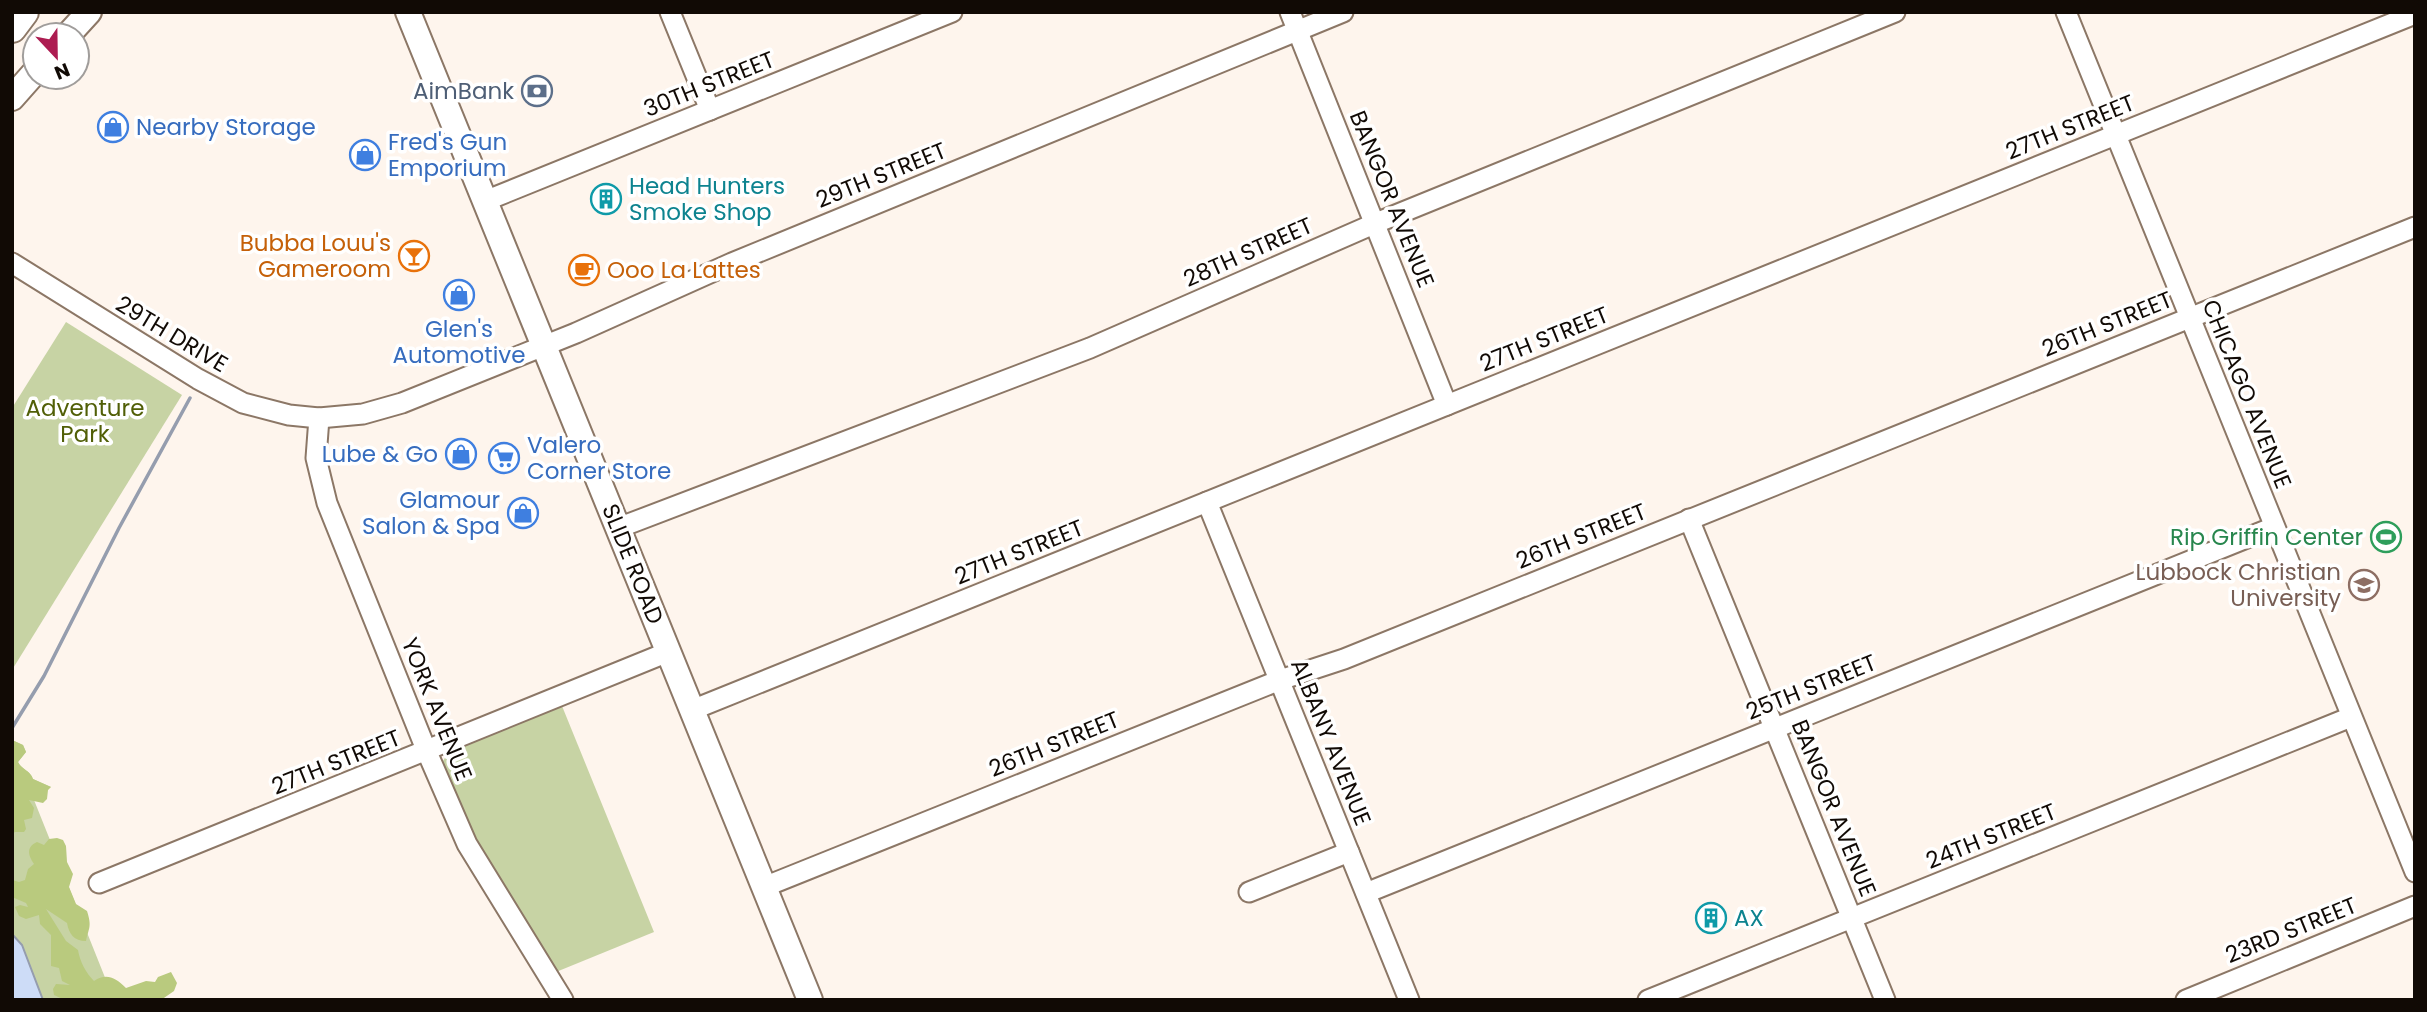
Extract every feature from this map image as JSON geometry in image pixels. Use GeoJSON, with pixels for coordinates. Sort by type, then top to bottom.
{"type":"FeatureCollection","features":[{"type":"Feature","properties":{"kind":"highway"},"geometry":{"type":"LineString","coordinates":[[12,28],[24,12]]}},
{"type":"Feature","properties":{"kind":"main road","name":"SLIDE ROAD"},"geometry":{"type":"LineString","coordinates":[[408,12],[810,1000]]}},
{"type":"Feature","properties":{"kind":"street"},"geometry":{"type":"LineString","coordinates":[[670,12],[710,110]]}},
{"type":"Feature","properties":{"kind":"street","name":"30TH STREET"},"geometry":{"type":"LineString","coordinates":[[485,201],[952,12]]}},
{"type":"Feature","properties":{"kind":"street","name":"BANGOR AVENUE"},"geometry":{"type":"LineString","coordinates":[[1290,12],[1447,405]]}},
{"type":"Feature","properties":{"kind":"street","name":"29TH STREET"},"geometry":{"type":"LineString","coordinates":[[318,418],[363,414],[402,403],[732,263],[1343,12]]}},
{"type":"Feature","properties":{"kind":"street","name":"28TH STREET"},"geometry":{"type":"LineString","coordinates":[[618,528],[1090,348],[1376,223],[1895,12]]}},
{"type":"Feature","properties":{"kind":"street","name":"CHICAGO AVENUE"},"geometry":{"type":"LineString","coordinates":[[2066,12],[2415,872]]}},
{"type":"Feature","properties":{"kind":"street","name":"27TH STREET"},"geometry":{"type":"LineString","coordinates":[[692,710],[2415,14]]}},
{"type":"Feature","properties":{"kind":"street","name":"26TH STREET"},"geometry":{"type":"LineString","coordinates":[[764,887],[1280,680],[1344,659],[2415,227]]}},
{"type":"Feature","properties":{"kind":"street","name":"29TH DRIVE"},"geometry":{"type":"LineString","coordinates":[[12,262],[221,393],[264,409],[318,418]]}},
{"type":"Feature","properties":{"kind":"street","name":"YORK AVENUE"},"geometry":{"type":"LineString","coordinates":[[318,418],[316,458],[327,503],[427,752],[467,844],[562,1000]]}},
{"type":"Feature","properties":{"kind":"street","name":"ALBANY AVENUE"},"geometry":{"type":"LineString","coordinates":[[1207,502],[1409,1000]]}},
{"type":"Feature","properties":{"kind":"street","name":"BANGOR AVENUE"},"geometry":{"type":"LineString","coordinates":[[1689,519],[1885,1000]]}},
{"type":"Feature","properties":{"kind":"street","name":"25TH STREET"},"geometry":{"type":"LineString","coordinates":[[1366,893],[2274,527]]}},
{"type":"Feature","properties":{"kind":"street","name":"27TH STREET"},"geometry":{"type":"LineString","coordinates":[[99,883],[668,652]]}},
{"type":"Feature","properties":{"kind":"street","name":"24TH STREET"},"geometry":{"type":"LineString","coordinates":[[1648,1000],[2351,717]]}},
{"type":"Feature","properties":{"kind":"street"},"geometry":{"type":"LineString","coordinates":[[1249,892],[1349,852]]}},
{"type":"Feature","properties":{"kind":"street","name":"23RD STREET"},"geometry":{"type":"LineString","coordinates":[[2186,1000],[2415,906]]}},
{"type":"Feature","properties":{"kind":"green space","name":"Adventure Park"},"geometry":{"type":"Polygon","coordinates":[[[66,322],[182,395],[12,670],[12,408],[66,322]]]}},
{"type":"Feature","properties":{"kind":"green space"},"geometry":{"type":"Polygon","coordinates":[[[562,706],[654,932],[556,972],[473,836],[443,761],[448,753],[454,750],[562,706]]]}},
{"type":"Feature","properties":{"kind":"green space"},"geometry":{"type":"Polygon","coordinates":[[[12,740],[23,745],[26,752],[18,762],[20,765],[33,779],[51,787],[32,795],[114,1000],[12,1000],[12,740]]]}},
{"type":"Feature","properties":{"kind":"green space"},"geometry":{"type":"Polygon","coordinates":[[[12,740],[23,745],[26,752],[18,762],[20,765],[33,779],[51,787],[43,803],[29,800],[34,808],[32,818],[24,820],[24,832],[12,834],[12,740]]]}},
{"type":"Feature","properties":{"kind":"green space"},"geometry":{"type":"Polygon","coordinates":[[[49,839],[63,840],[66,846],[67,862],[73,874],[69,887],[76,904],[87,911],[89,916],[90,927],[86,941],[75,938],[67,923],[46,909],[66,941],[78,950],[88,974],[94,981],[110,977],[126,988],[146,981],[155,982],[158,977],[171,972],[177,983],[174,991],[161,1000],[65,1000],[54,995],[56,984],[70,985],[62,981],[59,968],[51,966],[51,935],[40,924],[39,915],[26,919],[19,916],[15,907],[28,907],[26,903],[12,897],[12,880],[25,880],[28,869],[34,864],[29,852],[33,844],[37,842],[44,845],[49,839]]]}},
{"type":"Feature","properties":{"kind":"water"},"geometry":{"type":"Polygon","coordinates":[[[12,934],[22,945],[43,1000],[12,1000],[12,934]]]}},
{"type":"Feature","properties":{"kind":"waterway"},"geometry":{"type":"LineString","coordinates":[[12,728],[44,676],[119,528],[190,398]]}},
{"type":"Feature","properties":{"kind":"place","name":"AimBank"},"geometry":{"type":"Point","coordinates":[537,91]}},
{"type":"Feature","properties":{"kind":"place","name":"Nearby Storage"},"geometry":{"type":"Point","coordinates":[113,127]}},
{"type":"Feature","properties":{"kind":"place","name":"Fred's Gun Emporium"},"geometry":{"type":"Point","coordinates":[365,155]}},
{"type":"Feature","properties":{"kind":"place","name":"Head Hunters Smoke Shop"},"geometry":{"type":"Point","coordinates":[606,199]}},
{"type":"Feature","properties":{"kind":"place","name":"Bubba Louu's Gameroom"},"geometry":{"type":"Point","coordinates":[414,256]}},
{"type":"Feature","properties":{"kind":"place","name":"Ooo La Lattes"},"geometry":{"type":"Point","coordinates":[584,270]}},
{"type":"Feature","properties":{"kind":"place","name":"Glen's Automotive"},"geometry":{"type":"Point","coordinates":[459,295]}},
{"type":"Feature","properties":{"kind":"place","name":"Lube & Go"},"geometry":{"type":"Point","coordinates":[461,454]}},
{"type":"Feature","properties":{"kind":"place","name":"Valero Corner Store"},"geometry":{"type":"Point","coordinates":[504,458]}},
{"type":"Feature","properties":{"kind":"place","name":"Glamour Salon & Spa"},"geometry":{"type":"Point","coordinates":[523,513]}},
{"type":"Feature","properties":{"kind":"place","name":"Rip Griffin Center"},"geometry":{"type":"Point","coordinates":[2386,537]}},
{"type":"Feature","properties":{"kind":"place","name":"Lubbock Christian University"},"geometry":{"type":"Point","coordinates":[2364,585]}},
{"type":"Feature","properties":{"kind":"place","name":"AX"},"geometry":{"type":"Point","coordinates":[1711,918]}}]}
